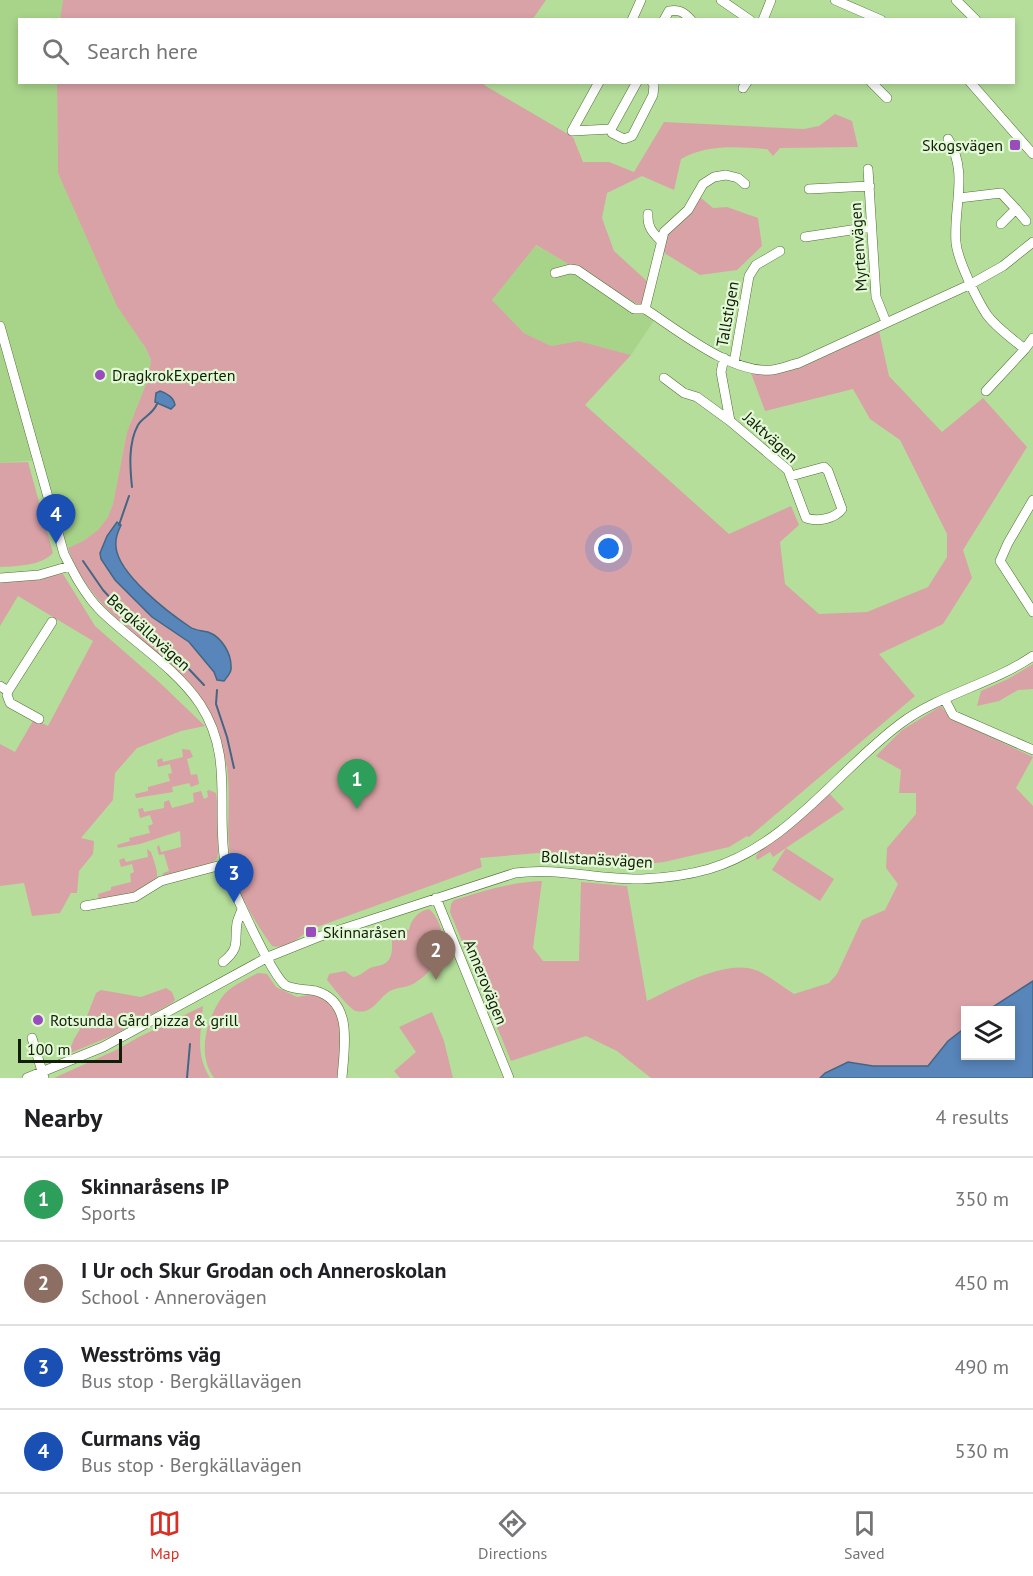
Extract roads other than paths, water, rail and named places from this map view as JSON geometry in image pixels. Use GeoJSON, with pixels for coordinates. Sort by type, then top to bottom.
{"type":"FeatureCollection","features":[{"type":"Feature","properties":{"kind":"street"},"geometry":{"type":"LineString","coordinates":[[633,18],[641,0]]}},
{"type":"Feature","properties":{"kind":"street"},"geometry":{"type":"LineString","coordinates":[[721,0],[747,18]]}},
{"type":"Feature","properties":{"kind":"street"},"geometry":{"type":"LineString","coordinates":[[764,18],[771,0]]}},
{"type":"Feature","properties":{"kind":"street"},"geometry":{"type":"LineString","coordinates":[[835,0],[876,18]]}},
{"type":"Feature","properties":{"kind":"street"},"geometry":{"type":"LineString","coordinates":[[956,0],[974,18]]}},
{"type":"Feature","properties":{"kind":"street"},"geometry":{"type":"LineString","coordinates":[[665,18],[669,11],[676,10],[689,18]]}},
{"type":"Feature","properties":{"kind":"street"},"geometry":{"type":"LineString","coordinates":[[598,84],[572,131],[611,129]]}},
{"type":"Feature","properties":{"kind":"street"},"geometry":{"type":"LineString","coordinates":[[611,129],[636,84]]}},
{"type":"Feature","properties":{"kind":"street"},"geometry":{"type":"LineString","coordinates":[[611,129],[612,133],[624,139],[632,136],[653,95],[653,84]]}},
{"type":"Feature","properties":{"kind":"street"},"geometry":{"type":"LineString","coordinates":[[873,84],[887,98]]}},
{"type":"Feature","properties":{"kind":"street"},"geometry":{"type":"LineString","coordinates":[[972,84],[1033,154]]}},
{"type":"Feature","properties":{"kind":"street"},"geometry":{"type":"LineString","coordinates":[[948,139],[955,151],[959,181],[956,243],[960,260],[987,315],[1008,337],[1025,349]]}},
{"type":"Feature","properties":{"kind":"street","name":"Myrtenvägen"},"geometry":{"type":"LineString","coordinates":[[868,169],[876,297],[886,322]]}},
{"type":"Feature","properties":{"kind":"street"},"geometry":{"type":"LineString","coordinates":[[645,309],[660,240],[664,232],[688,210],[703,184],[714,177],[726,175],[738,178],[745,184]]}},
{"type":"Feature","properties":{"kind":"street"},"geometry":{"type":"LineString","coordinates":[[809,189],[870,186]]}},
{"type":"Feature","properties":{"kind":"street"},"geometry":{"type":"LineString","coordinates":[[959,198],[1001,193],[1026,221]]}},
{"type":"Feature","properties":{"kind":"street"},"geometry":{"type":"LineString","coordinates":[[1001,224],[1016,209]]}},
{"type":"Feature","properties":{"kind":"street"},"geometry":{"type":"LineString","coordinates":[[648,213],[647,222],[652,232],[660,240]]}},
{"type":"Feature","properties":{"kind":"street"},"geometry":{"type":"LineString","coordinates":[[805,237],[871,227]]}},
{"type":"Feature","properties":{"kind":"street"},"geometry":{"type":"LineString","coordinates":[[555,273],[570,269],[577,270],[634,309],[645,309],[724,358],[754,369],[772,370],[799,363],[971,284],[1003,266],[1033,242]]}},
{"type":"Feature","properties":{"kind":"street","name":"Tallstigen"},"geometry":{"type":"LineString","coordinates":[[734,363],[749,276],[756,265],[780,250]]}},
{"type":"Feature","properties":{"kind":"street","name":"Bergkällavägen"},"geometry":{"type":"LineString","coordinates":[[0,326],[64,554],[99,610],[190,690],[211,724],[220,752],[222,769],[225,864],[242,909],[278,977],[287,986],[318,992],[330,998],[339,1008],[344,1026],[342,1078]]}},
{"type":"Feature","properties":{"kind":"street"},"geometry":{"type":"LineString","coordinates":[[986,391],[1033,338]]}},
{"type":"Feature","properties":{"kind":"street","name":"Jaktvägen"},"geometry":{"type":"LineString","coordinates":[[724,358],[721,372],[730,421]]}},
{"type":"Feature","properties":{"kind":"street","name":"Jaktvägen"},"geometry":{"type":"LineString","coordinates":[[664,378],[684,393],[697,397],[730,421],[782,464],[791,476],[806,518],[816,521],[839,513],[842,508],[828,471],[824,467],[791,476]]}},
{"type":"Feature","properties":{"kind":"street"},"geometry":{"type":"LineString","coordinates":[[1033,500],[1000,561],[1033,612]]}},
{"type":"Feature","properties":{"kind":"street"},"geometry":{"type":"LineString","coordinates":[[0,578],[39,575],[70,566]]}},
{"type":"Feature","properties":{"kind":"street"},"geometry":{"type":"LineString","coordinates":[[39,719],[10,703],[4,689],[52,622]]}},
{"type":"Feature","properties":{"kind":"street","name":"Bollstanäsvägen"},"geometry":{"type":"LineString","coordinates":[[27,1078],[43,1076],[121,1038],[268,957],[318,937],[515,873],[535,870],[641,879],[710,869],[741,856],[766,842],[809,808],[858,759],[900,724],[921,710],[1016,668],[1033,656]]}},
{"type":"Feature","properties":{"kind":"street"},"geometry":{"type":"LineString","coordinates":[[945,700],[953,715],[1033,750]]}},
{"type":"Feature","properties":{"kind":"street"},"geometry":{"type":"LineString","coordinates":[[86,906],[135,897],[161,881],[225,864]]}},
{"type":"Feature","properties":{"kind":"street","name":"Annerovägen"},"geometry":{"type":"LineString","coordinates":[[436,898],[509,1078]]}},
{"type":"Feature","properties":{"kind":"street"},"geometry":{"type":"LineString","coordinates":[[223,962],[233,953],[237,943],[237,923],[242,909]]}},
{"type":"Feature","properties":{"kind":"street"},"geometry":{"type":"LineString","coordinates":[[32,1038],[43,1076]]}},
{"type":"Feature","properties":{"kind":"water"},"geometry":{"type":"Polygon","coordinates":[[[160,391],[168,394],[173,400],[175,405],[171,409],[155,402],[156,393],[160,391]]]}},
{"type":"Feature","properties":{"kind":"water"},"geometry":{"type":"Polygon","coordinates":[[[117,522],[121,525],[116,547],[125,569],[146,592],[181,621],[196,630],[213,634],[225,647],[230,658],[231,669],[224,681],[217,680],[214,672],[189,642],[152,617],[115,580],[101,559],[100,553],[107,536],[117,522]]]}},
{"type":"Feature","properties":{"kind":"water"},"geometry":{"type":"Polygon","coordinates":[[[1033,981],[1033,1078],[820,1078],[825,1073],[848,1062],[873,1066],[928,1066],[948,1041],[961,1031],[961,1060],[1015,1060],[1015,1006],[994,1006],[1033,981]]]}},
{"type":"Feature","properties":{"kind":"waterway"},"geometry":{"type":"LineString","coordinates":[[132,487],[130,456],[135,432],[140,422],[153,411],[157,404]]}},
{"type":"Feature","properties":{"kind":"waterway"},"geometry":{"type":"LineString","coordinates":[[119,525],[129,496]]}},
{"type":"Feature","properties":{"kind":"waterway"},"geometry":{"type":"LineString","coordinates":[[83,561],[103,590],[125,614],[186,666],[204,685]]}},
{"type":"Feature","properties":{"kind":"waterway"},"geometry":{"type":"LineString","coordinates":[[217,690],[216,704],[234,768]]}},
{"type":"Feature","properties":{"kind":"waterway"},"geometry":{"type":"LineString","coordinates":[[187,1078],[190,1044]]}},
{"type":"Feature","properties":{"kind":"place","name":"Skogsvägen"},"geometry":{"type":"Point","coordinates":[1015,145]}},
{"type":"Feature","properties":{"kind":"place","name":"DragkrokExperten"},"geometry":{"type":"Point","coordinates":[100,375]}},
{"type":"Feature","properties":{"kind":"place","name":"Curmans väg"},"geometry":{"type":"Point","coordinates":[56,544]}},
{"type":"Feature","properties":{"kind":"place","name":"Skinnaråsens IP"},"geometry":{"type":"Point","coordinates":[357,809]}},
{"type":"Feature","properties":{"kind":"place","name":"Wesströms väg"},"geometry":{"type":"Point","coordinates":[234,903]}},
{"type":"Feature","properties":{"kind":"place","name":"Skinnaråsen"},"geometry":{"type":"Point","coordinates":[311,932]}},
{"type":"Feature","properties":{"kind":"place","name":"I Ur och Skur Grodan och Anneroskolan"},"geometry":{"type":"Point","coordinates":[436,980]}},
{"type":"Feature","properties":{"kind":"place","name":"Rotsunda Gård pizza & grill"},"geometry":{"type":"Point","coordinates":[38,1020]}}]}
